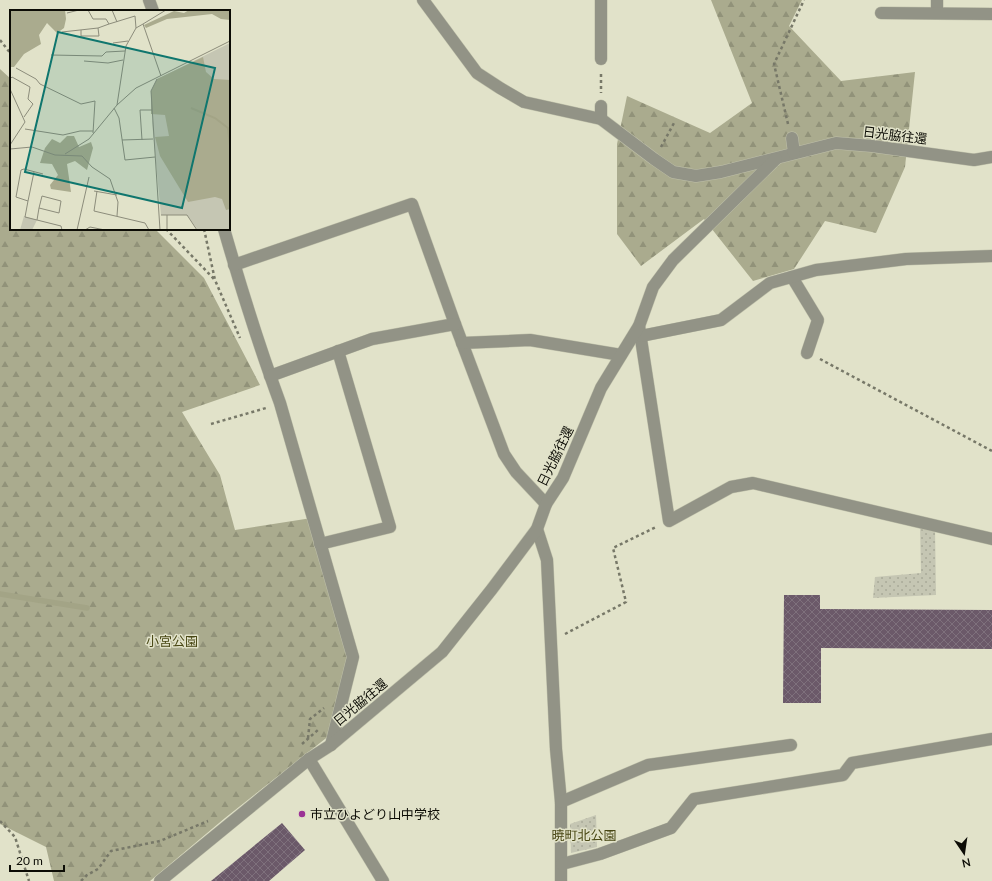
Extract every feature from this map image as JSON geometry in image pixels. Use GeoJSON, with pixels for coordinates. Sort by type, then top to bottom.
{"type":"FeatureCollection","features":[{"type":"Feature","properties":{"kind":"street"},"geometry":{"type":"LineString","coordinates":[[149,0],[153,10]]}},
{"type":"Feature","properties":{"kind":"street"},"geometry":{"type":"LineString","coordinates":[[423,0],[477,73],[500,88],[524,102],[601,119],[601,106]]}},
{"type":"Feature","properties":{"kind":"street"},"geometry":{"type":"LineString","coordinates":[[601,0],[601,59]]}},
{"type":"Feature","properties":{"kind":"street"},"geometry":{"type":"LineString","coordinates":[[937,0],[938,13]]}},
{"type":"Feature","properties":{"kind":"street"},"geometry":{"type":"LineString","coordinates":[[881,13],[992,14]]}},
{"type":"Feature","properties":{"kind":"street","name":"日光脇往還"},"geometry":{"type":"LineString","coordinates":[[601,119],[654,160],[673,172],[696,176],[722,172],[836,143],[872,146],[974,160],[992,158]]}},
{"type":"Feature","properties":{"kind":"street"},"geometry":{"type":"LineString","coordinates":[[792,138],[794,153]]}},
{"type":"Feature","properties":{"kind":"street","name":"日光脇往還"},"geometry":{"type":"LineString","coordinates":[[309,759],[331,744],[442,652],[492,588],[536,529],[546,504],[563,478],[601,388],[621,355],[640,331],[653,287],[673,260],[776,159]]}},
{"type":"Feature","properties":{"kind":"street"},"geometry":{"type":"LineString","coordinates":[[234,265],[412,204],[504,454],[516,472],[546,504]]}},
{"type":"Feature","properties":{"kind":"street"},"geometry":{"type":"LineString","coordinates":[[224,230],[234,265],[280,403],[353,657],[331,744]]}},
{"type":"Feature","properties":{"kind":"street"},"geometry":{"type":"LineString","coordinates":[[992,256],[906,259],[816,270],[770,283],[721,320],[640,331],[669,521],[731,487],[753,483],[992,539]]}},
{"type":"Feature","properties":{"kind":"street"},"geometry":{"type":"LineString","coordinates":[[792,277],[818,320],[807,353]]}},
{"type":"Feature","properties":{"kind":"street"},"geometry":{"type":"LineString","coordinates":[[270,376],[372,338],[455,324]]}},
{"type":"Feature","properties":{"kind":"street"},"geometry":{"type":"LineString","coordinates":[[462,343],[530,340],[621,355]]}},
{"type":"Feature","properties":{"kind":"street"},"geometry":{"type":"LineString","coordinates":[[320,544],[390,527],[338,351]]}},
{"type":"Feature","properties":{"kind":"street"},"geometry":{"type":"LineString","coordinates":[[536,529],[548,560],[556,749],[561,802],[561,881]]}},
{"type":"Feature","properties":{"kind":"street"},"geometry":{"type":"LineString","coordinates":[[562,864],[600,854],[671,828],[694,799],[843,775],[852,763],[992,739]]}},
{"type":"Feature","properties":{"kind":"street"},"geometry":{"type":"LineString","coordinates":[[561,802],[648,766],[791,745]]}},
{"type":"Feature","properties":{"kind":"street"},"geometry":{"type":"LineString","coordinates":[[160,881],[309,759],[382,881]]}},
{"type":"Feature","properties":{"kind":"path"},"geometry":{"type":"LineString","coordinates":[[792,138],[774,64],[804,0]]}},
{"type":"Feature","properties":{"kind":"path"},"geometry":{"type":"LineString","coordinates":[[0,40],[10,53]]}},
{"type":"Feature","properties":{"kind":"path"},"geometry":{"type":"LineString","coordinates":[[601,59],[601,106]]}},
{"type":"Feature","properties":{"kind":"path"},"geometry":{"type":"LineString","coordinates":[[654,160],[674,123]]}},
{"type":"Feature","properties":{"kind":"path"},"geometry":{"type":"LineString","coordinates":[[167,230],[215,280]]}},
{"type":"Feature","properties":{"kind":"path"},"geometry":{"type":"LineString","coordinates":[[204,230],[215,280],[242,344]]}},
{"type":"Feature","properties":{"kind":"path"},"geometry":{"type":"LineString","coordinates":[[807,353],[992,451]]}},
{"type":"Feature","properties":{"kind":"path"},"geometry":{"type":"LineString","coordinates":[[211,424],[280,403]]}},
{"type":"Feature","properties":{"kind":"path"},"geometry":{"type":"LineString","coordinates":[[551,641],[626,602],[612,548],[669,521]]}},
{"type":"Feature","properties":{"kind":"path"},"geometry":{"type":"LineString","coordinates":[[308,738],[310,720],[326,707]]}},
{"type":"Feature","properties":{"kind":"path"},"geometry":{"type":"LineString","coordinates":[[296,748],[324,726]]}},
{"type":"Feature","properties":{"kind":"path"},"geometry":{"type":"LineString","coordinates":[[0,820],[15,837],[29,881]]}},
{"type":"Feature","properties":{"kind":"path"},"geometry":{"type":"LineString","coordinates":[[81,881],[87,875],[98,869],[111,851],[160,841],[211,820]]}},
{"type":"Feature","properties":{"kind":"green space"},"geometry":{"type":"Polygon","coordinates":[[[711,0],[802,0],[789,26],[841,81],[915,72],[905,167],[876,233],[825,221],[794,269],[753,281],[704,219],[641,266],[617,234],[617,144],[627,96],[710,133],[752,103],[711,0]]]}},
{"type":"Feature","properties":{"kind":"green space","name":"小宮公園"},"geometry":{"type":"Polygon","coordinates":[[[0,69],[10,78],[10,230],[156,230],[204,278],[260,385],[182,412],[220,475],[235,530],[318,517],[353,657],[330,735],[225,818],[150,881],[54,881],[46,847],[0,824],[0,69]]]}},
{"type":"Feature","properties":{"kind":"green space"},"geometry":{"type":"Polygon","coordinates":[[[920,523],[935,527],[936,595],[873,598],[875,577],[921,573],[920,523]]]}},
{"type":"Feature","properties":{"kind":"green space","name":"暁町北公園"},"geometry":{"type":"Polygon","coordinates":[[[596,815],[597,847],[571,853],[570,824],[596,815]]]}},
{"type":"Feature","properties":{"kind":"building"},"geometry":{"type":"Polygon","coordinates":[[[784,595],[820,595],[820,609],[992,610],[992,649],[821,648],[821,703],[783,703],[784,595]]]}},
{"type":"Feature","properties":{"kind":"building"},"geometry":{"type":"Polygon","coordinates":[[[282,823],[305,850],[269,881],[211,881],[282,823]]]}},
{"type":"Feature","properties":{"kind":"waterway"},"geometry":{"type":"LineString","coordinates":[[0,594],[87,608]]}},
{"type":"Feature","properties":{"kind":"place","name":"市立ひよどり山中学校"},"geometry":{"type":"Point","coordinates":[302,814]}}]}
